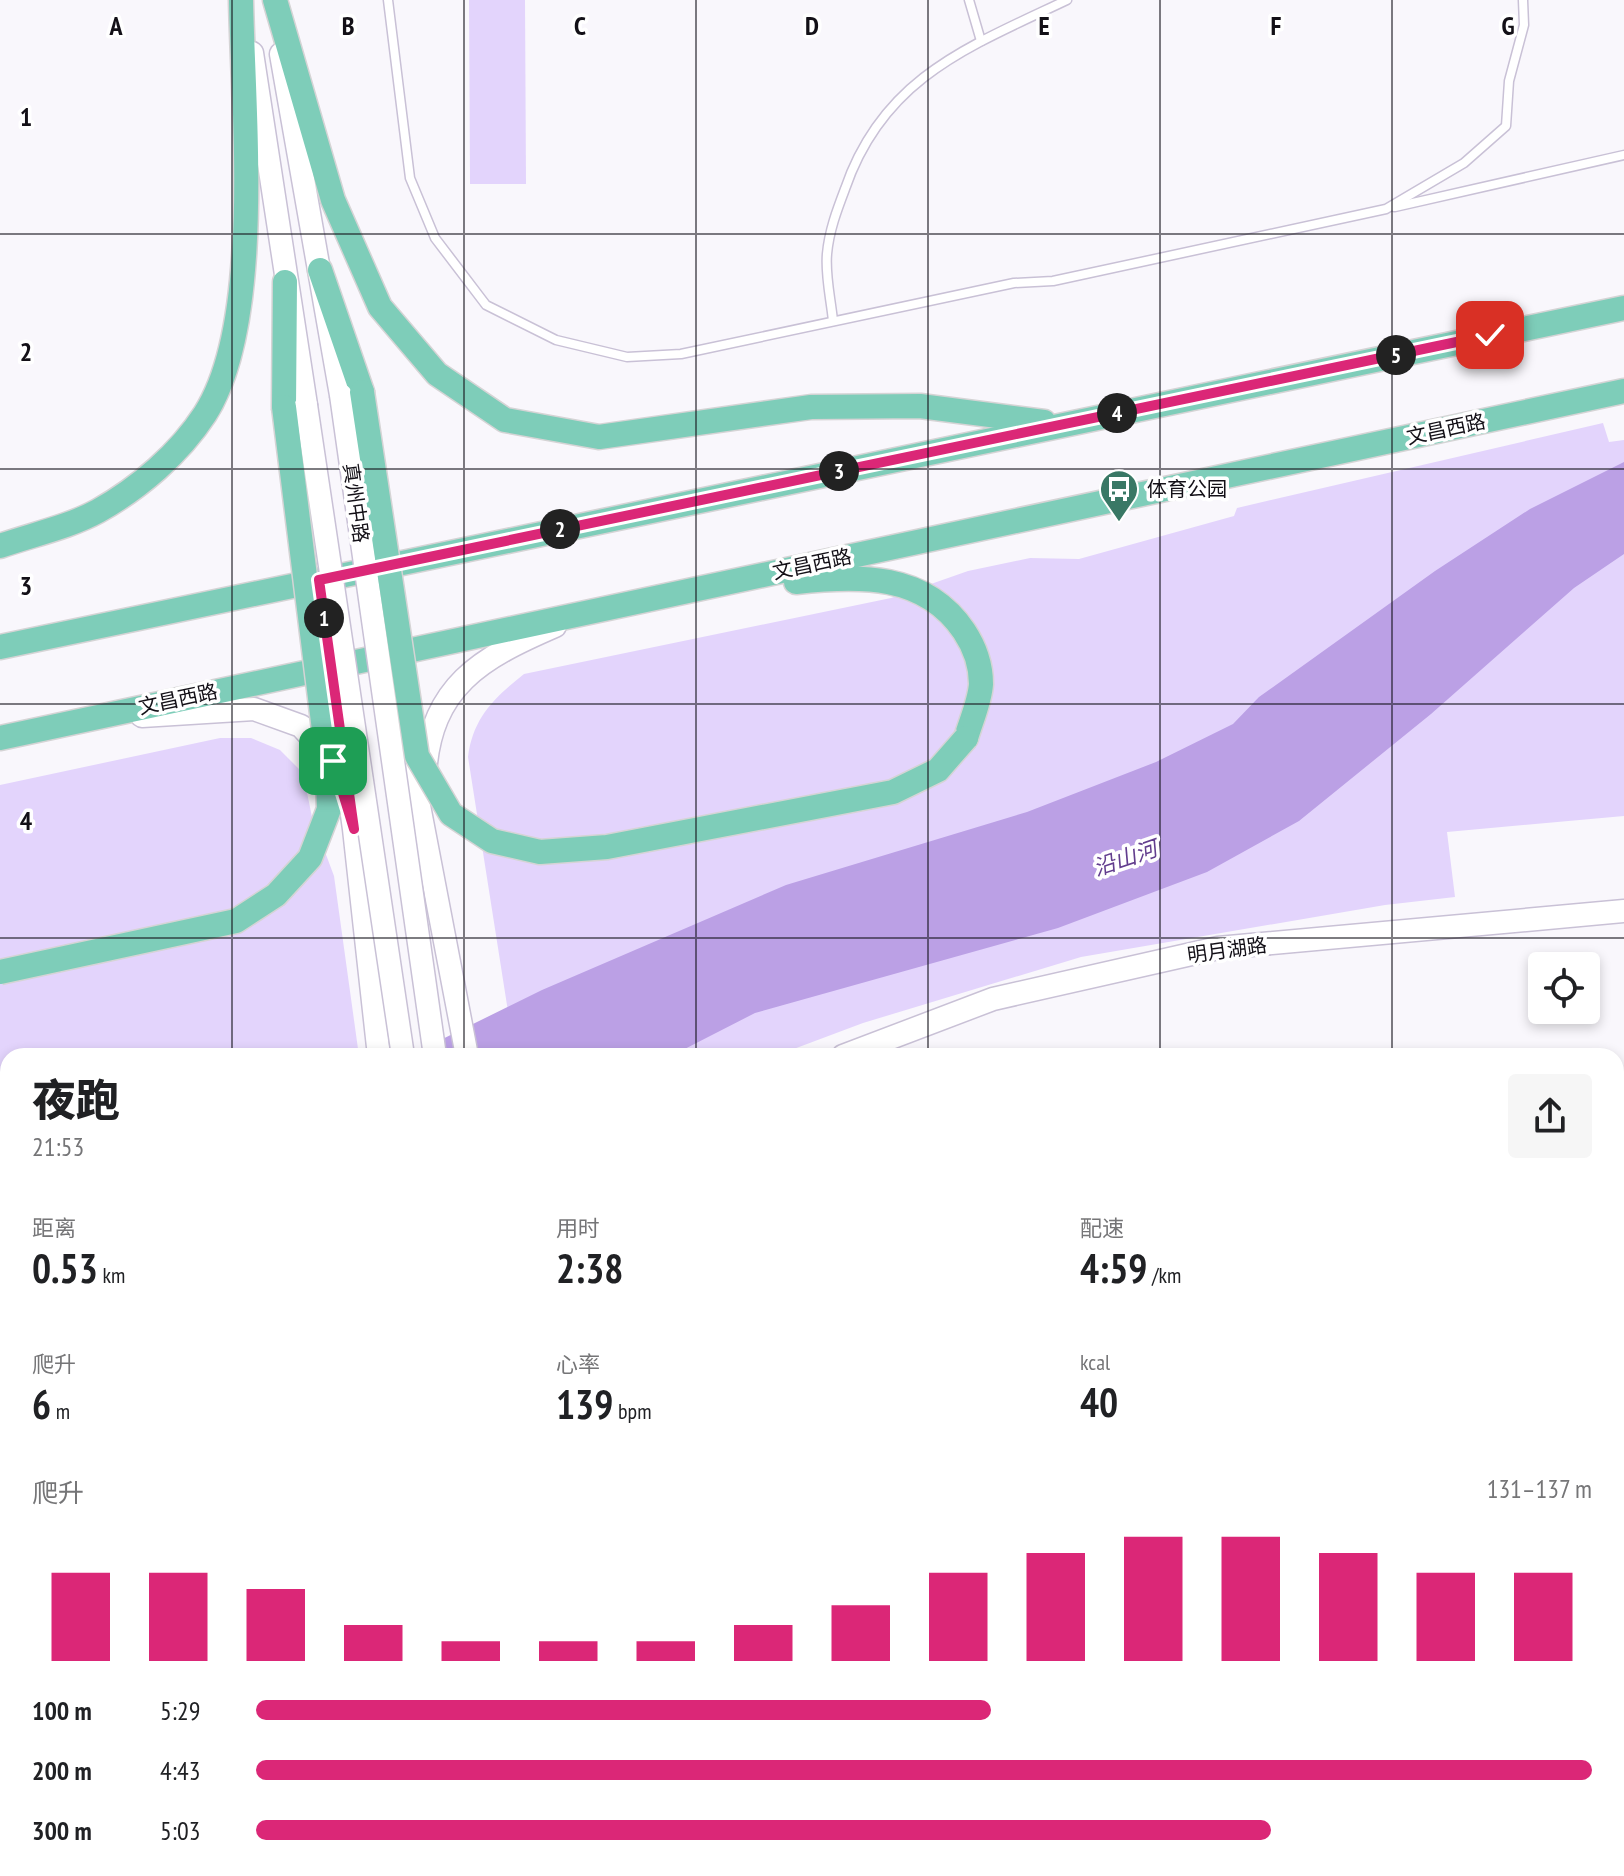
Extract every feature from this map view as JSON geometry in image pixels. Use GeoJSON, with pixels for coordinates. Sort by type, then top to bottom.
{"type":"FeatureCollection","features":[{"type":"Feature","properties":{"kind":"main road"},"geometry":{"type":"LineString","coordinates":[[0,546],[96,512],[159,468],[206,413],[232,350],[245,248],[242,0]]}},
{"type":"Feature","properties":{"kind":"main road"},"geometry":{"type":"LineString","coordinates":[[274,0],[333,200],[380,307],[437,374],[505,420],[599,437],[811,407],[920,406],[1062,425]]}},
{"type":"Feature","properties":{"kind":"main road"},"geometry":{"type":"LineString","coordinates":[[320,270],[351,394],[417,756],[451,814],[492,841],[540,852],[607,847],[893,792],[938,770],[966,738],[981,684],[974,646],[949,609],[905,584],[839,577],[662,596]]}},
{"type":"Feature","properties":{"kind":"main road"},"geometry":{"type":"LineString","coordinates":[[0,972],[236,921],[276,895],[310,858],[329,809],[327,754],[285,282]]}},
{"type":"Feature","properties":{"kind":"main road"},"geometry":{"type":"LineString","coordinates":[[0,647],[1624,308]]}},
{"type":"Feature","properties":{"kind":"main road","name":"文昌西路"},"geometry":{"type":"LineString","coordinates":[[0,738],[1624,391]]}},
{"type":"Feature","properties":{"kind":"street"},"geometry":{"type":"LineString","coordinates":[[242,0],[285,282]]}},
{"type":"Feature","properties":{"kind":"street"},"geometry":{"type":"LineString","coordinates":[[274,0],[320,270]]}},
{"type":"Feature","properties":{"kind":"street","name":"真州中路"},"geometry":{"type":"LineString","coordinates":[[351,394],[434,1048]]}},
{"type":"Feature","properties":{"kind":"street","name":"真州中路"},"geometry":{"type":"LineString","coordinates":[[295,406],[402,1048]]}},
{"type":"Feature","properties":{"kind":"street","name":"真州中路"},"geometry":{"type":"LineString","coordinates":[[375,568],[466,1048]]}},
{"type":"Feature","properties":{"kind":"street"},"geometry":{"type":"LineString","coordinates":[[319,580],[354,829],[378,1048]]}},
{"type":"Feature","properties":{"kind":"street"},"geometry":{"type":"LineString","coordinates":[[423,824],[427,749],[442,708],[464,676],[519,642],[586,612]]}},
{"type":"Feature","properties":{"kind":"street"},"geometry":{"type":"LineString","coordinates":[[69,723],[254,709],[301,726],[333,761],[354,829]]}},
{"type":"Feature","properties":{"kind":"street","name":"明月湖路"},"geometry":{"type":"LineString","coordinates":[[864,1048],[993,999],[1218,948],[1624,911]]}},
{"type":"Feature","properties":{"kind":"lane"},"geometry":{"type":"LineString","coordinates":[[388,0],[410,178],[435,238],[486,305],[556,340],[627,357],[681,354],[1014,283],[1053,281],[1624,155]]}},
{"type":"Feature","properties":{"kind":"lane"},"geometry":{"type":"LineString","coordinates":[[969,0],[981,41]]}},
{"type":"Feature","properties":{"kind":"lane"},"geometry":{"type":"LineString","coordinates":[[833,321],[827,257],[832,227],[854,161],[879,119],[910,85],[981,41],[1067,0]]}},
{"type":"Feature","properties":{"kind":"lane"},"geometry":{"type":"LineString","coordinates":[[1386,209],[1464,163],[1506,126],[1509,81],[1524,25],[1523,0]]}},
{"type":"Feature","properties":{"kind":"shaded area"},"geometry":{"type":"Polygon","coordinates":[[[469,0],[525,0],[526,184],[470,184],[469,0]]]}},
{"type":"Feature","properties":{"kind":"shaded area"},"geometry":{"type":"Polygon","coordinates":[[[1603,423],[1609,442],[1624,440],[1624,816],[1447,832],[1455,897],[1385,905],[1081,957],[863,1023],[796,1048],[514,1048],[468,757],[480,720],[503,692],[524,674],[891,598],[968,571],[1030,558],[1079,559],[1234,516],[1237,508],[1603,423]]]}},
{"type":"Feature","properties":{"kind":"shaded area"},"geometry":{"type":"Polygon","coordinates":[[[220,738],[251,738],[280,750],[303,773],[312,817],[334,876],[358,1048],[0,1048],[0,785],[220,738]]]}},
{"type":"Feature","properties":{"kind":"water","name":"沿山河"},"geometry":{"type":"Polygon","coordinates":[[[1624,462],[1624,554],[1574,588],[1431,714],[1299,821],[1207,872],[1058,928],[755,1013],[687,1048],[424,1048],[542,990],[786,885],[1027,812],[1156,762],[1233,724],[1259,697],[1435,571],[1530,509],[1624,462]]]}},
{"type":"Feature","properties":{"kind":"place","name":"体育公园"},"geometry":{"type":"Point","coordinates":[1119,523]}},
{"type":"Feature","properties":{"kind":"route"},"geometry":{"type":"LineString","coordinates":[[333,761],[354,829],[319,580],[1490,335]]}}]}
